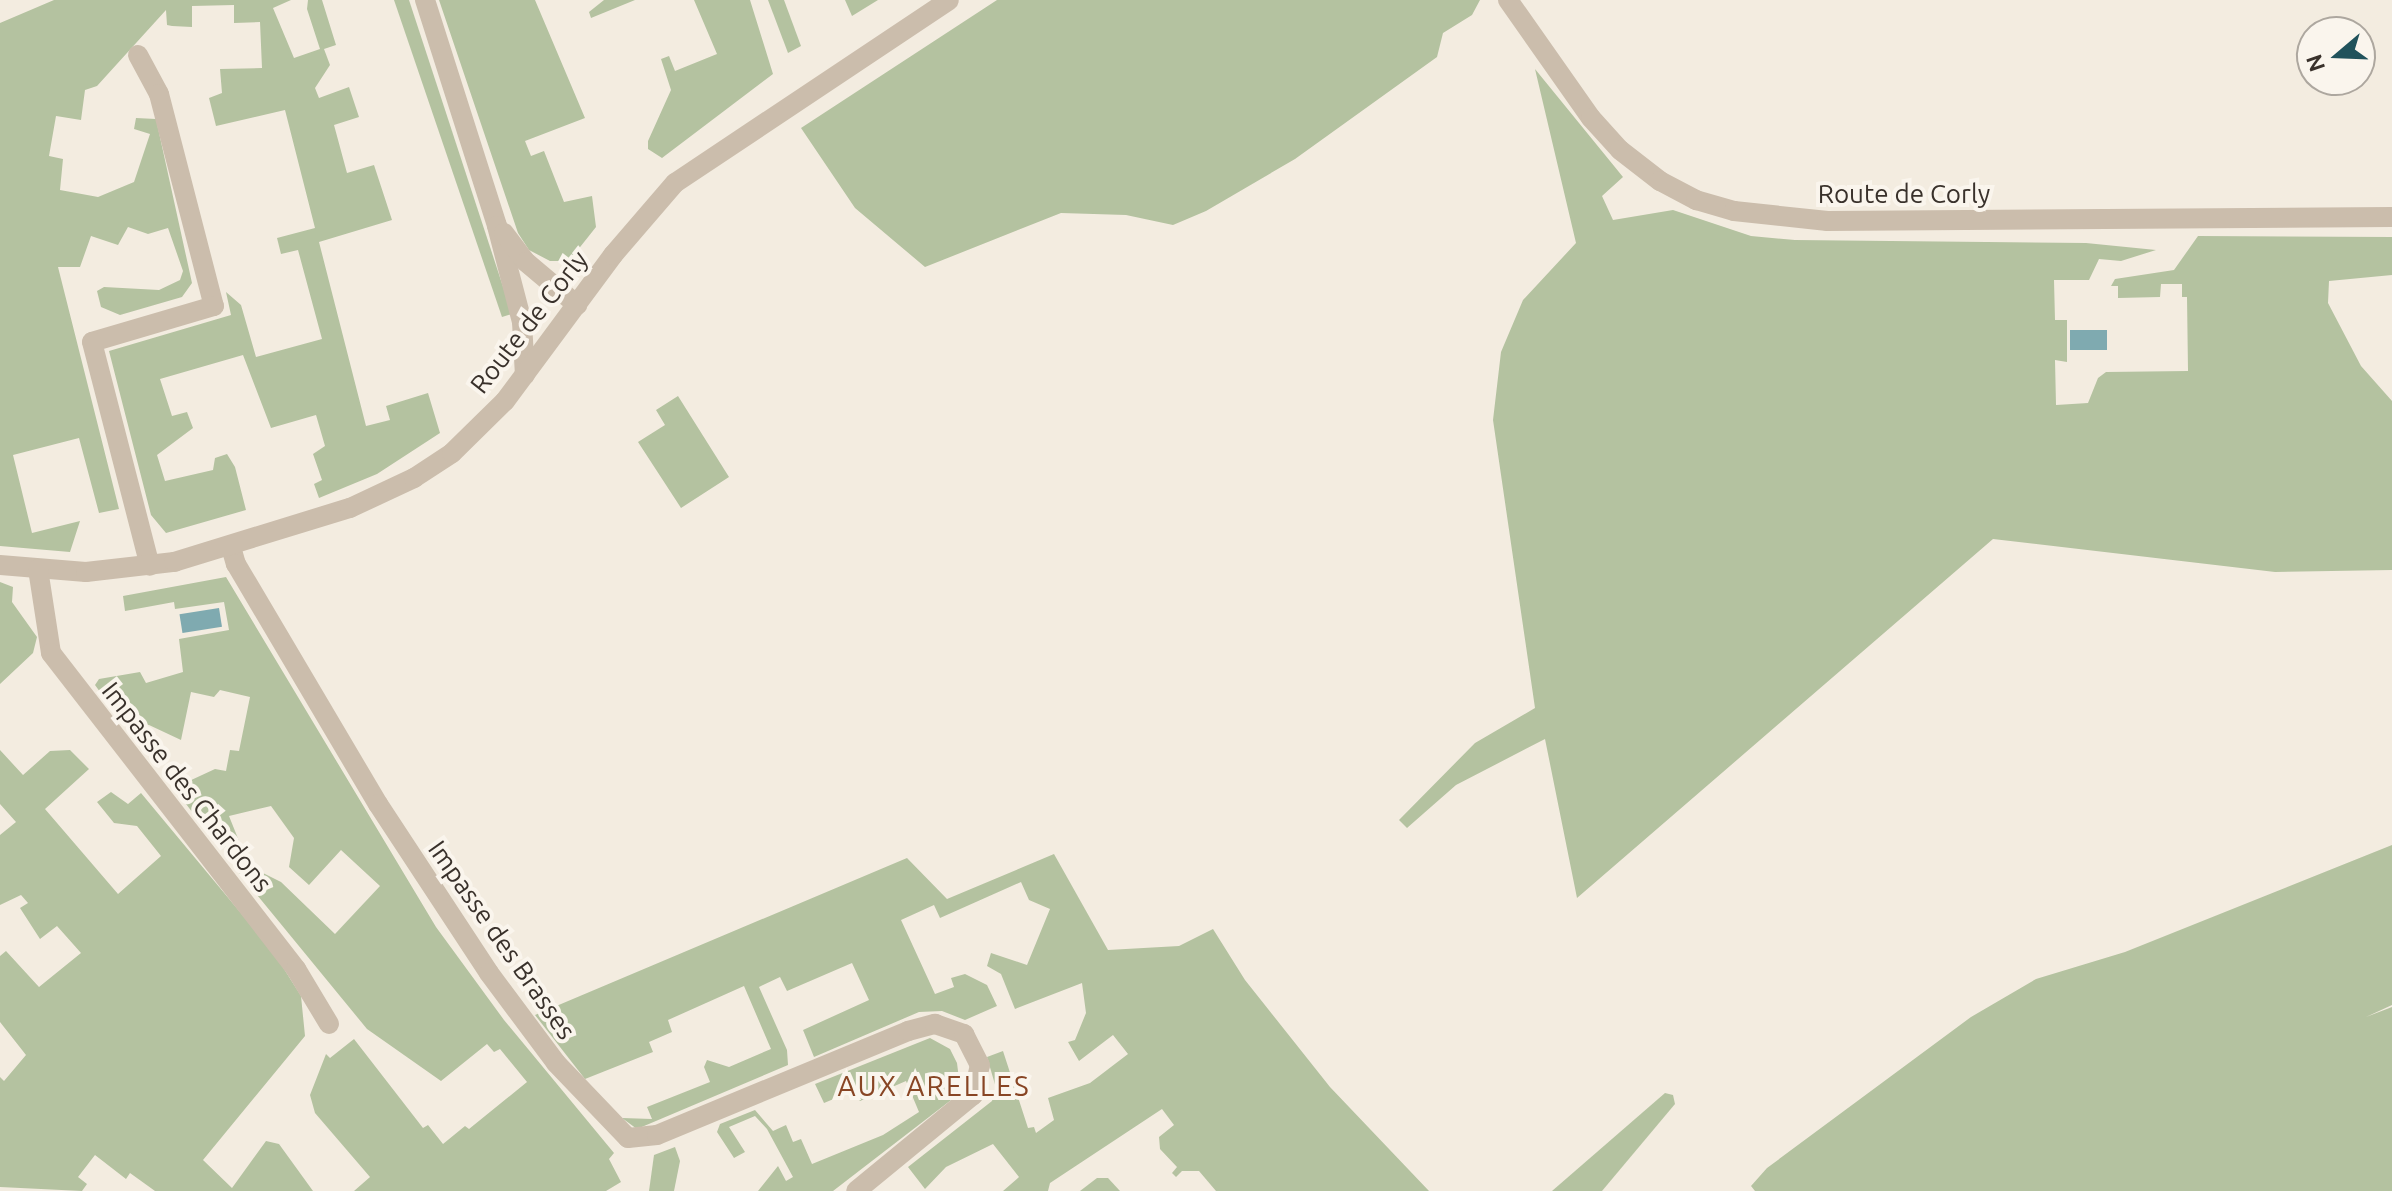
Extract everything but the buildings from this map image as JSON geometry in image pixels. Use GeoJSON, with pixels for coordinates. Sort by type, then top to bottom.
{"type":"FeatureCollection","features":[{"type":"Feature","properties":{"kind":"street"},"geometry":{"type":"LineString","coordinates":[[425,0],[493,212],[522,322],[525,375]]}},
{"type":"Feature","properties":{"kind":"street","name":"Route de Corly"},"geometry":{"type":"LineString","coordinates":[[0,565],[86,572],[150,566],[231,547],[350,508],[414,478],[452,453],[525,375],[675,183],[949,0]]}},
{"type":"Feature","properties":{"kind":"street","name":"Route de Corly"},"geometry":{"type":"LineString","coordinates":[[1508,0],[1591,118],[1620,150],[1660,181],[1696,200],[1734,211],[1827,221],[2392,217]]}},
{"type":"Feature","properties":{"kind":"street"},"geometry":{"type":"LineString","coordinates":[[138,55],[159,94],[214,306],[92,342],[150,566]]}},
{"type":"Feature","properties":{"kind":"street"},"geometry":{"type":"LineString","coordinates":[[493,212],[526,262],[577,305]]}},
{"type":"Feature","properties":{"kind":"street","name":"Impasse des Brasses"},"geometry":{"type":"LineString","coordinates":[[231,547],[236,564],[378,804],[489,973],[556,1063],[628,1138],[657,1135],[908,1031],[935,1024],[964,1034],[980,1065],[973,1095],[856,1191]]}},
{"type":"Feature","properties":{"kind":"street","name":"Impasse des Chardons"},"geometry":{"type":"LineString","coordinates":[[38,569],[51,653],[296,969],[329,1024]]}},
{"type":"Feature","properties":{"kind":"green space"},"geometry":{"type":"Polygon","coordinates":[[[54,0],[291,0],[273,8],[294,58],[320,49],[307,9],[308,0],[322,0],[336,45],[324,49],[330,65],[315,88],[319,98],[349,87],[359,117],[334,125],[347,173],[374,165],[392,220],[319,242],[366,426],[390,420],[386,406],[428,393],[440,433],[377,474],[319,498],[314,484],[322,480],[313,454],[325,446],[316,415],[271,428],[243,355],[160,379],[172,416],[187,412],[193,428],[157,455],[165,481],[213,470],[215,458],[227,454],[235,467],[246,510],[166,533],[151,515],[109,351],[231,315],[226,292],[241,305],[256,357],[322,339],[298,250],[281,254],[277,238],[315,228],[285,110],[216,126],[209,98],[222,93],[220,69],[262,68],[260,22],[234,23],[234,5],[192,6],[192,27],[172,26],[167,25],[166,10],[97,86],[85,90],[81,120],[56,116],[49,156],[63,159],[60,190],[98,197],[134,182],[150,134],[134,129],[136,118],[156,119],[192,283],[182,297],[120,315],[101,307],[97,291],[104,287],[159,290],[180,280],[183,271],[168,228],[148,234],[128,227],[118,245],[91,236],[80,267],[58,267],[119,509],[99,513],[79,438],[13,455],[32,533],[80,521],[70,552],[0,546],[0,23],[54,0]]]}},
{"type":"Feature","properties":{"kind":"green space"},"geometry":{"type":"Polygon","coordinates":[[[394,0],[409,0],[512,314],[502,317],[394,0]]]}},
{"type":"Feature","properties":{"kind":"green space"},"geometry":{"type":"Polygon","coordinates":[[[439,0],[535,0],[585,118],[525,141],[531,156],[544,151],[564,202],[592,196],[596,227],[569,261],[550,261],[529,250],[518,233],[439,0]]]}},
{"type":"Feature","properties":{"kind":"green space"},"geometry":{"type":"Polygon","coordinates":[[[604,0],[635,0],[591,18],[589,12],[604,0]]]}},
{"type":"Feature","properties":{"kind":"green space"},"geometry":{"type":"Polygon","coordinates":[[[694,0],[750,0],[773,74],[662,158],[648,149],[648,141],[671,90],[661,59],[669,56],[675,71],[717,54],[694,0]]]}},
{"type":"Feature","properties":{"kind":"green space"},"geometry":{"type":"Polygon","coordinates":[[[768,0],[784,0],[801,46],[788,53],[768,0]]]}},
{"type":"Feature","properties":{"kind":"green space"},"geometry":{"type":"Polygon","coordinates":[[[845,0],[878,0],[852,16],[845,0]]]}},
{"type":"Feature","properties":{"kind":"green space"},"geometry":{"type":"Polygon","coordinates":[[[997,0],[1480,0],[1472,15],[1443,33],[1437,57],[1295,159],[1206,211],[1173,225],[1126,215],[1061,213],[925,267],[855,208],[801,128],[997,0]]]}},
{"type":"Feature","properties":{"kind":"green space"},"geometry":{"type":"Polygon","coordinates":[[[1535,69],[1623,177],[1602,196],[1613,220],[1673,210],[1751,236],[1795,240],[2086,243],[2156,250],[2121,261],[2099,259],[2089,280],[2054,280],[2055,320],[2067,320],[2067,362],[2055,360],[2056,405],[2088,403],[2098,378],[2106,372],[2188,371],[2187,297],[2182,297],[2182,284],[2161,284],[2160,297],[2118,298],[2118,286],[2111,286],[2115,279],[2174,270],[2198,236],[2392,237],[2392,275],[2329,281],[2328,303],[2361,366],[2392,401],[2392,570],[2275,572],[1993,539],[1577,898],[1545,739],[1456,785],[1407,828],[1399,820],[1475,743],[1535,708],[1493,420],[1501,352],[1523,300],[1576,243],[1535,69]]]}},
{"type":"Feature","properties":{"kind":"green space"},"geometry":{"type":"Polygon","coordinates":[[[678,396],[729,477],[681,508],[638,442],[665,425],[656,410],[678,396]]]}},
{"type":"Feature","properties":{"kind":"green space"},"geometry":{"type":"Polygon","coordinates":[[[226,577],[436,927],[504,1020],[614,1153],[609,1159],[621,1182],[606,1191],[354,1191],[370,1177],[315,1113],[310,1095],[326,1054],[330,1058],[354,1039],[423,1128],[428,1125],[443,1144],[465,1126],[469,1129],[527,1082],[500,1049],[494,1052],[487,1044],[441,1081],[367,1029],[239,873],[261,872],[281,882],[335,934],[380,886],[341,850],[309,885],[289,867],[294,838],[271,806],[229,816],[239,841],[220,849],[174,788],[215,769],[226,771],[230,750],[239,751],[250,697],[220,690],[214,697],[191,692],[181,740],[149,725],[121,721],[95,685],[99,679],[140,672],[146,683],[183,672],[179,639],[229,630],[224,602],[175,609],[174,602],[125,611],[123,596],[226,577]]]}},
{"type":"Feature","properties":{"kind":"green space"},"geometry":{"type":"Polygon","coordinates":[[[0,582],[13,587],[12,602],[37,637],[33,653],[0,684],[0,582]]]}},
{"type":"Feature","properties":{"kind":"green space"},"geometry":{"type":"Polygon","coordinates":[[[0,750],[23,775],[50,751],[70,750],[89,769],[45,809],[118,894],[161,856],[137,826],[114,823],[97,802],[111,792],[128,804],[141,793],[274,953],[301,996],[305,1036],[203,1160],[232,1188],[266,1141],[279,1144],[313,1191],[155,1191],[130,1173],[126,1179],[95,1155],[78,1177],[87,1184],[82,1191],[0,1187],[0,1077],[4,1081],[26,1055],[0,1022],[0,956],[6,951],[39,987],[81,953],[57,926],[40,939],[20,908],[28,903],[21,895],[0,905],[0,835],[16,822],[0,804],[0,750]]]}},
{"type":"Feature","properties":{"kind":"green space"},"geometry":{"type":"Polygon","coordinates":[[[2392,845],[2392,1005],[2366,1017],[2392,1007],[2392,1191],[1755,1191],[1751,1186],[1767,1168],[1971,1017],[2036,979],[2125,952],[2392,845]]]}},
{"type":"Feature","properties":{"kind":"green space"},"geometry":{"type":"Polygon","coordinates":[[[1054,854],[1108,950],[1179,946],[1213,929],[1245,980],[1330,1087],[1429,1191],[1216,1191],[1199,1171],[1182,1171],[1176,1177],[1172,1173],[1177,1167],[1160,1149],[1159,1137],[1174,1125],[1162,1109],[1050,1183],[1048,1191],[1003,1191],[1019,1177],[993,1144],[946,1167],[925,1189],[908,1167],[992,1101],[996,1088],[987,1057],[1003,1051],[1028,1128],[1034,1127],[1036,1133],[1054,1120],[1048,1098],[1090,1083],[1128,1054],[1113,1035],[1079,1061],[1068,1042],[1075,1040],[1086,1013],[1082,983],[1015,1009],[1001,974],[987,966],[991,953],[1027,965],[1050,909],[1029,900],[1021,882],[940,918],[934,905],[901,920],[935,994],[954,987],[951,978],[965,974],[987,985],[997,1006],[965,1020],[942,1011],[919,1012],[814,1057],[803,1030],[869,1000],[852,963],[787,991],[780,977],[759,987],[787,1050],[788,1065],[637,1129],[622,1118],[652,1119],[647,1107],[710,1082],[704,1067],[707,1060],[729,1067],[771,1049],[744,986],[668,1020],[672,1032],[649,1042],[653,1052],[585,1079],[535,1015],[907,858],[947,899],[1054,854]]]}},
{"type":"Feature","properties":{"kind":"green space"},"geometry":{"type":"Polygon","coordinates":[[[930,1038],[950,1049],[957,1063],[960,1087],[955,1097],[833,1191],[758,1191],[778,1166],[786,1181],[793,1177],[767,1129],[755,1116],[729,1127],[745,1152],[734,1158],[717,1132],[720,1124],[755,1110],[773,1131],[786,1125],[793,1142],[801,1139],[812,1164],[883,1135],[919,1112],[906,1081],[860,1101],[853,1091],[824,1103],[815,1084],[930,1038]]]}},
{"type":"Feature","properties":{"kind":"green space"},"geometry":{"type":"Polygon","coordinates":[[[1665,1093],[1673,1095],[1675,1104],[1602,1191],[1552,1191],[1665,1093]]]}},
{"type":"Feature","properties":{"kind":"green space"},"geometry":{"type":"Polygon","coordinates":[[[675,1147],[680,1161],[674,1191],[649,1191],[654,1155],[675,1147]]]}},
{"type":"Feature","properties":{"kind":"green space"},"geometry":{"type":"Polygon","coordinates":[[[1097,1178],[1108,1178],[1120,1191],[1080,1191],[1097,1178]]]}},
{"type":"Feature","properties":{"kind":"water"},"geometry":{"type":"Polygon","coordinates":[[[2070,330],[2107,330],[2107,350],[2070,350],[2070,330]]]}},
{"type":"Feature","properties":{"kind":"water"},"geometry":{"type":"Polygon","coordinates":[[[219,608],[222,627],[182,633],[179,614],[219,608]]]}},
{"type":"Feature","properties":{"kind":"district","name":"AUX ARELLES"},"geometry":{"type":"Point","coordinates":[934,1086]}}]}
